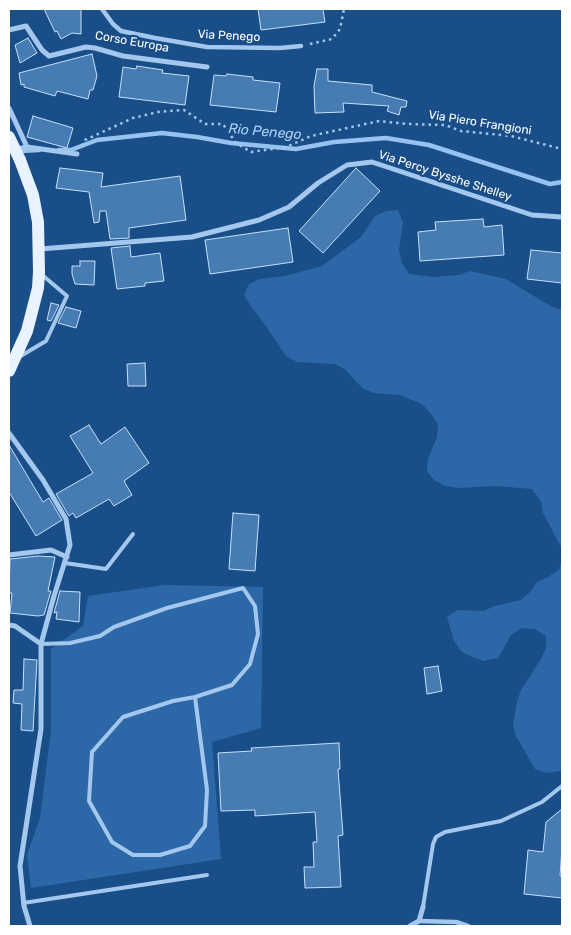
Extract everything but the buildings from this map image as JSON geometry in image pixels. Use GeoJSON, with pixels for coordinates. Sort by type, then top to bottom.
{"type":"FeatureCollection","features":[{"type":"Feature","properties":{"kind":"main road"},"geometry":{"type":"LineString","coordinates":[[9,137],[33,195],[38,222],[39,249],[38,288],[27,331],[12,365]]}},
{"type":"Feature","properties":{"kind":"street","name":"Via Penego"},"geometry":{"type":"LineString","coordinates":[[102,9],[121,31],[155,38],[207,47],[280,48],[301,46]]}},
{"type":"Feature","properties":{"kind":"street","name":"Corso Europa"},"geometry":{"type":"LineString","coordinates":[[9,30],[26,26],[45,54],[49,56],[86,48],[95,48],[123,56],[207,67]]}},
{"type":"Feature","properties":{"kind":"street"},"geometry":{"type":"LineString","coordinates":[[9,108],[27,147]]}},
{"type":"Feature","properties":{"kind":"street"},"geometry":{"type":"LineString","coordinates":[[9,150],[27,147],[77,154]]}},
{"type":"Feature","properties":{"kind":"street","name":"Via Percy Bysshe Shelley"},"geometry":{"type":"LineString","coordinates":[[39,249],[192,236],[259,220],[289,207],[318,183],[347,165],[372,162],[399,169],[532,215],[562,218]]}},
{"type":"Feature","properties":{"kind":"street"},"geometry":{"type":"LineString","coordinates":[[9,433],[43,480],[66,519],[70,545],[41,644],[41,729],[20,866],[23,903],[30,926]]}},
{"type":"Feature","properties":{"kind":"street"},"geometry":{"type":"LineString","coordinates":[[9,555],[50,550],[66,560]]}},
{"type":"Feature","properties":{"kind":"street"},"geometry":{"type":"LineString","coordinates":[[9,625],[15,626],[41,644]]}},
{"type":"Feature","properties":{"kind":"street"},"geometry":{"type":"LineString","coordinates":[[418,921],[423,907]]}},
{"type":"Feature","properties":{"kind":"street"},"geometry":{"type":"LineString","coordinates":[[410,926],[418,921],[456,922],[468,926]]}},
{"type":"Feature","properties":{"kind":"lane"},"geometry":{"type":"LineString","coordinates":[[12,365],[46,341],[67,296],[39,272]]}},
{"type":"Feature","properties":{"kind":"lane"},"geometry":{"type":"LineString","coordinates":[[66,560],[106,569],[133,534]]}},
{"type":"Feature","properties":{"kind":"lane"},"geometry":{"type":"LineString","coordinates":[[41,644],[70,643],[100,636],[114,627],[167,608],[243,588],[255,606],[258,634],[250,664],[232,685],[195,697],[173,701],[122,718],[92,752],[89,801],[112,842],[133,855],[160,855],[190,846],[205,826],[207,790],[195,697]]}},
{"type":"Feature","properties":{"kind":"lane"},"geometry":{"type":"LineString","coordinates":[[423,907],[433,844],[436,837],[445,832],[501,821],[542,802],[562,786]]}},
{"type":"Feature","properties":{"kind":"lane"},"geometry":{"type":"LineString","coordinates":[[23,903],[207,875]]}},
{"type":"Feature","properties":{"kind":"path"},"geometry":{"type":"LineString","coordinates":[[301,46],[332,39],[340,29],[344,9]]}},
{"type":"Feature","properties":{"kind":"path","name":"Via Piero Frangioni"},"geometry":{"type":"LineString","coordinates":[[77,154],[85,140],[134,118],[158,112],[184,110],[204,124],[223,124],[236,143],[251,152],[286,147],[310,136],[380,121],[445,125],[461,131],[511,136],[562,149]]}},
{"type":"Feature","properties":{"kind":"shaded area"},"geometry":{"type":"Polygon","coordinates":[[[398,210],[403,222],[399,250],[402,263],[409,274],[434,277],[459,275],[470,271],[506,279],[552,307],[562,310],[562,552],[543,513],[541,501],[532,489],[496,486],[459,488],[445,486],[434,480],[427,471],[428,459],[437,437],[438,424],[422,404],[400,395],[374,393],[362,388],[346,370],[335,364],[297,362],[286,356],[244,295],[249,284],[260,279],[285,276],[322,266],[361,237],[375,216],[386,211],[398,210]]]}},
{"type":"Feature","properties":{"kind":"shaded area"},"geometry":{"type":"Polygon","coordinates":[[[562,561],[562,768],[560,771],[546,773],[535,769],[516,736],[513,725],[521,690],[541,659],[546,648],[546,636],[535,629],[522,628],[511,635],[498,658],[484,661],[461,651],[454,641],[447,617],[458,610],[483,611],[521,600],[537,582],[559,570],[562,561]]]}},
{"type":"Feature","properties":{"kind":"shaded area"},"geometry":{"type":"Polygon","coordinates":[[[165,585],[263,587],[261,728],[212,742],[221,859],[31,888],[27,855],[40,818],[51,730],[51,649],[83,626],[88,596],[165,585]]]}},
{"type":"Feature","properties":{"kind":"waterway","name":"Rio Penego"},"geometry":{"type":"LineString","coordinates":[[59,150],[71,150],[97,140],[162,133],[231,143],[296,149],[334,142],[386,138],[429,145],[550,184],[562,182]]}},
{"type":"Feature","properties":{"kind":"waterway","name":"Rio Penego"},"geometry":{"type":"LineString","coordinates":[[21,151],[39,150]]}}]}
